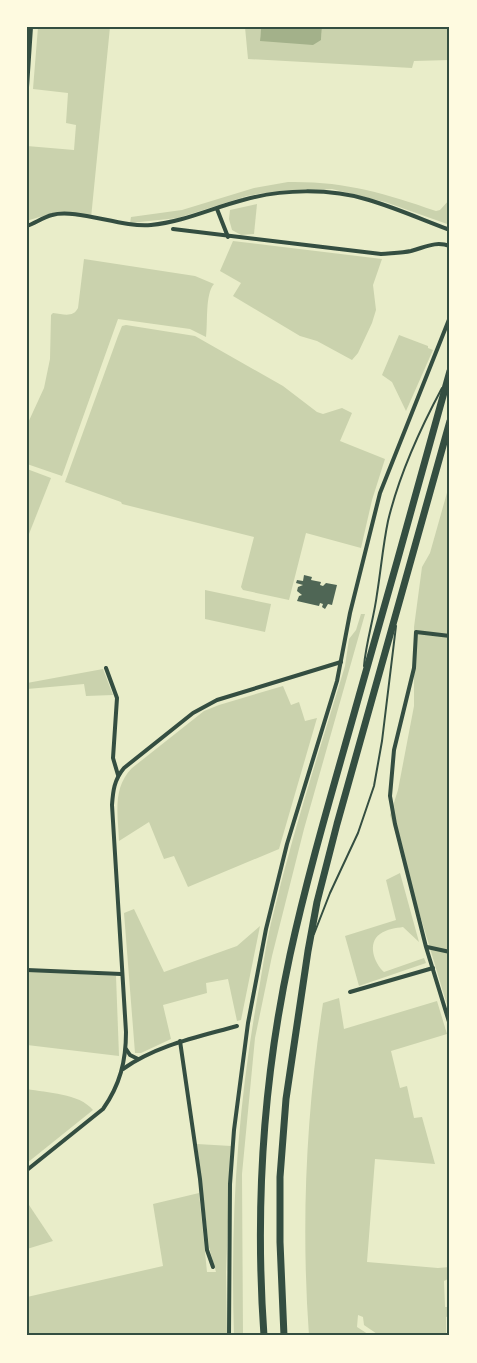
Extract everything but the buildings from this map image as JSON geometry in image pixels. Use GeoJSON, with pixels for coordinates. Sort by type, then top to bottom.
{"type":"FeatureCollection","features":[{"type":"Feature","properties":{"kind":"highway"},"geometry":{"type":"LineString","coordinates":[[264,1336],[261,1260],[262,1166],[267,1104],[278,1021],[302,904],[449,373]]}},
{"type":"Feature","properties":{"kind":"highway"},"geometry":{"type":"LineString","coordinates":[[284,1336],[280,1177],[286,1099],[308,951],[317,902],[337,824],[450,421]]}},
{"type":"Feature","properties":{"kind":"street"},"geometry":{"type":"LineString","coordinates":[[27,87],[31,27]]}},
{"type":"Feature","properties":{"kind":"street"},"geometry":{"type":"LineString","coordinates":[[27,226],[53,214],[72,215],[133,226],[152,225],[184,220],[242,200],[322,192],[369,200],[450,230]]}},
{"type":"Feature","properties":{"kind":"street"},"geometry":{"type":"LineString","coordinates":[[217,209],[228,237]]}},
{"type":"Feature","properties":{"kind":"street"},"geometry":{"type":"LineString","coordinates":[[173,229],[381,254],[409,252],[429,244],[439,243],[450,246]]}},
{"type":"Feature","properties":{"kind":"street"},"geometry":{"type":"LineString","coordinates":[[229,1336],[230,1184],[234,1130],[248,1023],[276,885],[341,662],[350,613],[380,494],[450,317]]}},
{"type":"Feature","properties":{"kind":"street"},"geometry":{"type":"LineString","coordinates":[[450,636],[416,633],[414,668],[394,750],[390,796],[426,946],[450,1025]]}},
{"type":"Feature","properties":{"kind":"street"},"geometry":{"type":"LineString","coordinates":[[27,1170],[103,1109],[112,1096],[123,1070],[126,1048],[112,805],[113,789],[118,775],[193,713],[217,700],[341,662]]}},
{"type":"Feature","properties":{"kind":"street"},"geometry":{"type":"LineString","coordinates":[[106,668],[117,698],[113,758],[118,775]]}},
{"type":"Feature","properties":{"kind":"street"},"geometry":{"type":"LineString","coordinates":[[426,946],[450,952]]}},
{"type":"Feature","properties":{"kind":"street"},"geometry":{"type":"LineString","coordinates":[[350,992],[433,968]]}},
{"type":"Feature","properties":{"kind":"street"},"geometry":{"type":"LineString","coordinates":[[27,970],[121,974]]}},
{"type":"Feature","properties":{"kind":"street"},"geometry":{"type":"LineString","coordinates":[[123,1070],[180,1041],[237,1026]]}},
{"type":"Feature","properties":{"kind":"street"},"geometry":{"type":"LineString","coordinates":[[180,1041],[200,1179],[207,1250],[213,1267]]}},
{"type":"Feature","properties":{"kind":"street"},"geometry":{"type":"LineString","coordinates":[[126,1048],[135,1059],[141,1059]]}},
{"type":"Feature","properties":{"kind":"lane"},"geometry":{"type":"LineString","coordinates":[[363,681],[365,647],[377,596],[394,497],[411,453],[449,373]]}},
{"type":"Feature","properties":{"kind":"lane"},"geometry":{"type":"LineString","coordinates":[[308,951],[330,893],[358,833],[374,786],[382,741],[396,617]]}},
{"type":"Feature","properties":{"kind":"shaded area"},"geometry":{"type":"Polygon","coordinates":[[[38,27],[110,27],[91,218],[51,215],[27,221],[27,146],[74,150],[76,125],[66,123],[68,93],[33,89],[38,27]]]}},
{"type":"Feature","properties":{"kind":"shaded area"},"geometry":{"type":"Polygon","coordinates":[[[245,27],[261,27],[260,41],[321,40],[322,27],[450,27],[450,60],[414,61],[412,68],[248,59],[245,27]]]}},
{"type":"Feature","properties":{"kind":"shaded area"},"geometry":{"type":"Polygon","coordinates":[[[261,27],[322,27],[321,40],[313,45],[260,41],[261,27]]]}},
{"type":"Feature","properties":{"kind":"shaded area"},"geometry":{"type":"Polygon","coordinates":[[[288,182],[308,182],[364,189],[436,211],[440,210],[450,199],[450,225],[385,202],[332,189],[264,193],[247,196],[178,218],[130,223],[131,217],[182,210],[254,188],[288,182]]]}},
{"type":"Feature","properties":{"kind":"shaded area"},"geometry":{"type":"Polygon","coordinates":[[[257,204],[254,234],[241,235],[232,230],[229,219],[230,210],[257,204]]]}},
{"type":"Feature","properties":{"kind":"shaded area"},"geometry":{"type":"Polygon","coordinates":[[[233,241],[382,259],[373,285],[376,310],[358,353],[352,360],[317,341],[300,336],[233,296],[241,283],[220,271],[233,241]]]}},
{"type":"Feature","properties":{"kind":"shaded area"},"geometry":{"type":"Polygon","coordinates":[[[84,259],[195,276],[214,284],[209,294],[206,337],[190,329],[118,319],[62,476],[27,464],[27,425],[44,388],[50,359],[51,315],[53,313],[71,314],[78,308],[84,259]]]}},
{"type":"Feature","properties":{"kind":"shaded area"},"geometry":{"type":"Polygon","coordinates":[[[122,326],[195,336],[283,386],[317,412],[323,414],[342,408],[352,413],[340,441],[385,459],[372,500],[361,548],[306,533],[289,600],[243,590],[241,587],[254,537],[122,504],[65,482],[118,336],[122,326]]]}},
{"type":"Feature","properties":{"kind":"shaded area"},"geometry":{"type":"Polygon","coordinates":[[[399,335],[433,350],[406,411],[392,382],[382,375],[399,335]]]}},
{"type":"Feature","properties":{"kind":"shaded area"},"geometry":{"type":"Polygon","coordinates":[[[27,469],[51,478],[27,539],[27,469]]]}},
{"type":"Feature","properties":{"kind":"shaded area"},"geometry":{"type":"Polygon","coordinates":[[[450,482],[450,1015],[390,815],[398,790],[414,706],[414,627],[422,567],[430,553],[450,482]]]}},
{"type":"Feature","properties":{"kind":"shaded area"},"geometry":{"type":"Polygon","coordinates":[[[205,590],[271,604],[265,632],[205,619],[205,590]]]}},
{"type":"Feature","properties":{"kind":"shaded area"},"geometry":{"type":"Polygon","coordinates":[[[361,614],[365,614],[304,829],[272,956],[255,1038],[242,1174],[243,1336],[234,1336],[233,1247],[237,1159],[252,1027],[271,924],[289,852],[345,666],[349,639],[356,630],[361,614]]]}},
{"type":"Feature","properties":{"kind":"shaded area"},"geometry":{"type":"Polygon","coordinates":[[[103,669],[113,695],[86,696],[84,684],[27,689],[27,683],[103,669]]]}},
{"type":"Feature","properties":{"kind":"shaded area"},"geometry":{"type":"Polygon","coordinates":[[[283,686],[291,705],[299,702],[305,721],[317,718],[279,849],[188,887],[174,856],[164,859],[149,822],[119,841],[117,812],[119,793],[121,784],[132,768],[204,711],[283,686]]]}},
{"type":"Feature","properties":{"kind":"shaded area"},"geometry":{"type":"Polygon","coordinates":[[[400,873],[419,942],[403,927],[392,929],[376,938],[373,953],[377,964],[384,972],[424,958],[426,963],[359,986],[345,936],[396,920],[386,880],[400,873]]]}},
{"type":"Feature","properties":{"kind":"shaded area"},"geometry":{"type":"Polygon","coordinates":[[[134,909],[164,972],[237,946],[260,926],[241,1020],[237,1021],[228,979],[206,983],[207,993],[163,1005],[171,1039],[141,1053],[135,1053],[124,913],[134,909]]]}},
{"type":"Feature","properties":{"kind":"shaded area"},"geometry":{"type":"Polygon","coordinates":[[[27,971],[116,976],[119,1056],[27,1045],[27,971]]]}},
{"type":"Feature","properties":{"kind":"shaded area"},"geometry":{"type":"Polygon","coordinates":[[[339,998],[344,1029],[437,1001],[447,1034],[391,1051],[400,1088],[407,1086],[414,1118],[422,1117],[435,1164],[375,1159],[367,1262],[450,1267],[450,1278],[444,1281],[445,1307],[450,1307],[450,1316],[446,1317],[446,1336],[380,1336],[364,1325],[363,1317],[358,1315],[357,1327],[371,1336],[309,1336],[305,1211],[309,1128],[323,1003],[339,998]]]}},
{"type":"Feature","properties":{"kind":"shaded area"},"geometry":{"type":"Polygon","coordinates":[[[27,1089],[71,1097],[87,1104],[93,1110],[27,1163],[27,1089]]]}},
{"type":"Feature","properties":{"kind":"shaded area"},"geometry":{"type":"Polygon","coordinates":[[[197,1144],[231,1146],[226,1272],[227,1336],[27,1336],[27,1297],[163,1266],[153,1204],[199,1193],[207,1272],[216,1272],[209,1247],[197,1144]]]}},
{"type":"Feature","properties":{"kind":"shaded area"},"geometry":{"type":"Polygon","coordinates":[[[27,1202],[53,1241],[27,1249],[27,1202]]]}}]}
